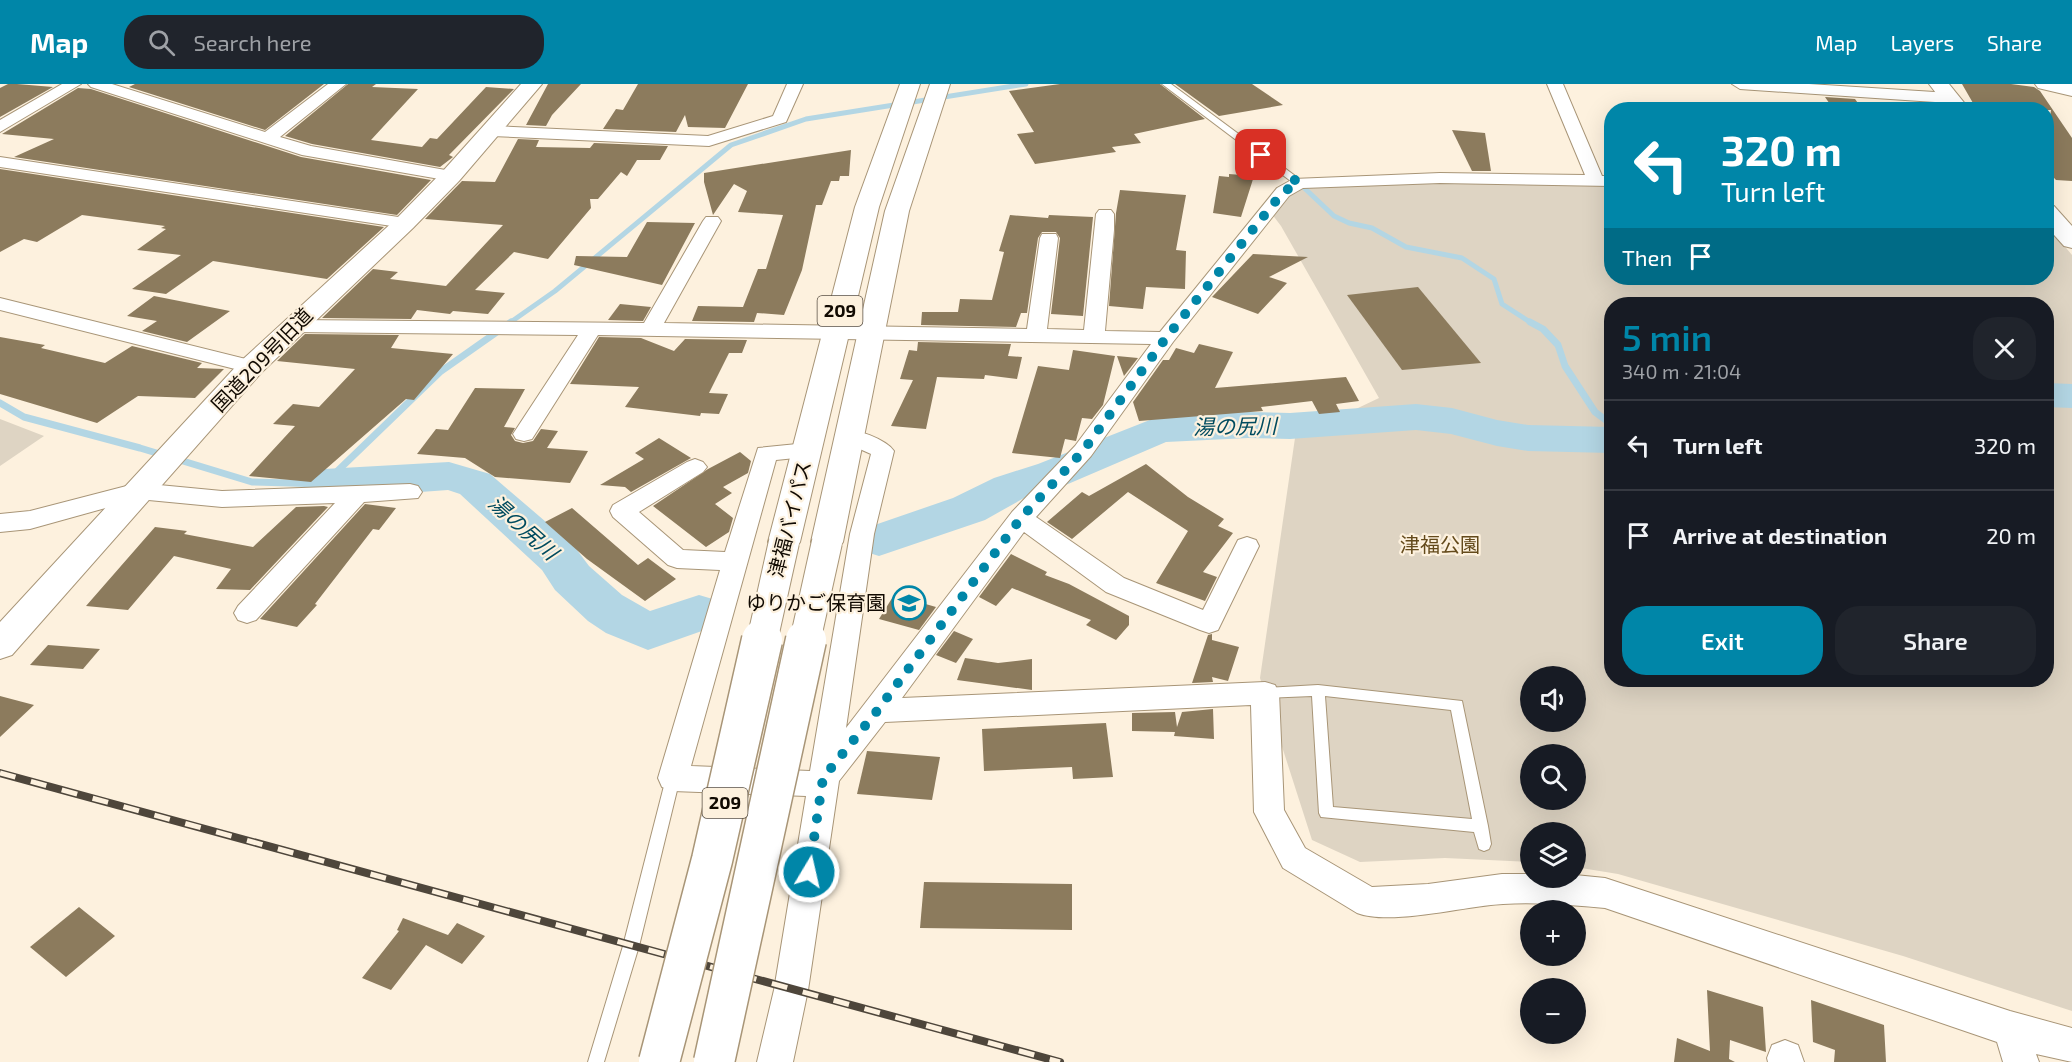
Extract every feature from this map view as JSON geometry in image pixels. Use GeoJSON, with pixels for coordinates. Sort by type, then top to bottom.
{"type":"FeatureCollection","features":[{"type":"Feature","properties":{"kind":"main road","name":"国道209号旧道"},"geometry":{"type":"LineString","coordinates":[[0,645],[251,367],[405,223],[451,176],[532,84]]}},
{"type":"Feature","properties":{"kind":"main road","name":"津福バイパス"},"geometry":{"type":"LineString","coordinates":[[659,1062],[712,860],[784,542],[835,331],[867,207],[910,84]]}},
{"type":"Feature","properties":{"kind":"main road","name":"津福バイパス"},"geometry":{"type":"LineString","coordinates":[[714,1062],[873,332],[897,211],[940,84]]}},
{"type":"Feature","properties":{"kind":"main road"},"geometry":{"type":"LineString","coordinates":[[2045,84],[2072,90]]}},
{"type":"Feature","properties":{"kind":"main road"},"geometry":{"type":"LineString","coordinates":[[2054,220],[2072,241]]}},
{"type":"Feature","properties":{"kind":"street"},"geometry":{"type":"LineString","coordinates":[[0,127],[73,84]]}},
{"type":"Feature","properties":{"kind":"street"},"geometry":{"type":"LineString","coordinates":[[96,84],[308,151],[451,176]]}},
{"type":"Feature","properties":{"kind":"street"},"geometry":{"type":"LineString","coordinates":[[269,137],[338,84]]}},
{"type":"Feature","properties":{"kind":"street"},"geometry":{"type":"LineString","coordinates":[[492,131],[709,141],[780,119],[795,84]]}},
{"type":"Feature","properties":{"kind":"street"},"geometry":{"type":"LineString","coordinates":[[807,451],[766,453],[673,778],[815,784],[823,778],[877,711],[1021,518],[1083,451],[1166,338],[1283,192],[1299,183],[1440,178],[1604,182],[1555,84]]}},
{"type":"Feature","properties":{"kind":"street"},"geometry":{"type":"LineString","coordinates":[[1740,84],[1950,97]]}},
{"type":"Feature","properties":{"kind":"street"},"geometry":{"type":"LineString","coordinates":[[0,162],[405,223]]}},
{"type":"Feature","properties":{"kind":"street"},"geometry":{"type":"LineString","coordinates":[[1094,336],[1106,231],[1105,214]]}},
{"type":"Feature","properties":{"kind":"street"},"geometry":{"type":"LineString","coordinates":[[651,329],[712,221]]}},
{"type":"Feature","properties":{"kind":"street"},"geometry":{"type":"LineString","coordinates":[[1036,335],[1049,238]]}},
{"type":"Feature","properties":{"kind":"street"},"geometry":{"type":"LineString","coordinates":[[0,304],[251,367]]}},
{"type":"Feature","properties":{"kind":"street"},"geometry":{"type":"LineString","coordinates":[[293,326],[835,331],[1166,338]]}},
{"type":"Feature","properties":{"kind":"street"},"geometry":{"type":"LineString","coordinates":[[524,434],[592,329]]}},
{"type":"Feature","properties":{"kind":"street"},"geometry":{"type":"LineString","coordinates":[[775,1062],[791,990],[861,534],[883,451],[850,436]]}},
{"type":"Feature","properties":{"kind":"street"},"geometry":{"type":"LineString","coordinates":[[695,466],[622,512],[677,559],[735,561]]}},
{"type":"Feature","properties":{"kind":"street"},"geometry":{"type":"LineString","coordinates":[[0,523],[30,520],[138,491],[222,499],[410,492]]}},
{"type":"Feature","properties":{"kind":"street"},"geometry":{"type":"LineString","coordinates":[[247,613],[357,494]]}},
{"type":"Feature","properties":{"kind":"street"},"geometry":{"type":"LineString","coordinates":[[1021,518],[1115,585],[1209,623],[1247,546]]}},
{"type":"Feature","properties":{"kind":"street"},"geometry":{"type":"LineString","coordinates":[[877,711],[1264,693],[1269,812],[1294,858],[1368,902],[1428,899],[1502,889],[1550,888],[1605,893],[2010,1029],[2072,1046]]}},
{"type":"Feature","properties":{"kind":"street"},"geometry":{"type":"LineString","coordinates":[[2010,1029],[2021,1062]]}},
{"type":"Feature","properties":{"kind":"lane"},"geometry":{"type":"LineString","coordinates":[[1166,84],[1299,183]]}},
{"type":"Feature","properties":{"kind":"lane"},"geometry":{"type":"LineString","coordinates":[[1264,693],[1318,690],[1457,705],[1484,844]]}},
{"type":"Feature","properties":{"kind":"lane"},"geometry":{"type":"LineString","coordinates":[[1318,690],[1326,813],[1481,826]]}},
{"type":"Feature","properties":{"kind":"lane"},"geometry":{"type":"LineString","coordinates":[[596,1062],[631,946],[673,778]]}},
{"type":"Feature","properties":{"kind":"green space","name":"津福公園"},"geometry":{"type":"Polygon","coordinates":[[[1438,182],[1604,183],[1604,285],[2054,285],[2054,234],[2072,255],[2072,1011],[1903,956],[1618,874],[1586,869],[1586,822],[1520,822],[1520,862],[1445,858],[1360,862],[1312,840],[1260,678],[1295,438],[1379,398],[1281,226],[1268,209],[1298,188],[1438,182]]]}},
{"type":"Feature","properties":{"kind":"green space"},"geometry":{"type":"Polygon","coordinates":[[[0,419],[44,436],[0,466],[0,419]]]}},
{"type":"Feature","properties":{"kind":"building"},"geometry":{"type":"Polygon","coordinates":[[[8,84],[53,87],[0,117],[0,88],[8,84]]]}},
{"type":"Feature","properties":{"kind":"building"},"geometry":{"type":"Polygon","coordinates":[[[135,84],[324,84],[265,130],[129,87],[135,84]]]}},
{"type":"Feature","properties":{"kind":"building"},"geometry":{"type":"Polygon","coordinates":[[[348,84],[376,84],[372,87],[418,89],[371,140],[422,147],[430,138],[437,139],[486,87],[514,89],[449,155],[453,157],[440,167],[312,144],[285,136],[348,84]]]}},
{"type":"Feature","properties":{"kind":"building"},"geometry":{"type":"Polygon","coordinates":[[[548,84],[581,84],[552,115],[546,126],[526,125],[548,84]]]}},
{"type":"Feature","properties":{"kind":"building"},"geometry":{"type":"Polygon","coordinates":[[[638,84],[748,84],[725,128],[688,127],[685,115],[676,132],[603,129],[616,109],[623,110],[638,84]]]}},
{"type":"Feature","properties":{"kind":"building"},"geometry":{"type":"Polygon","coordinates":[[[1060,84],[1160,84],[1205,119],[1134,134],[1141,143],[1112,147],[1116,152],[1035,164],[1017,134],[1034,132],[1009,91],[1060,84]]]}},
{"type":"Feature","properties":{"kind":"building"},"geometry":{"type":"Polygon","coordinates":[[[1175,84],[1252,84],[1283,105],[1219,116],[1175,84]]]}},
{"type":"Feature","properties":{"kind":"building"},"geometry":{"type":"Polygon","coordinates":[[[1962,84],[2011,84],[2034,87],[2047,102],[1972,102],[1962,84]]]}},
{"type":"Feature","properties":{"kind":"building"},"geometry":{"type":"Polygon","coordinates":[[[78,88],[91,89],[301,157],[431,180],[397,215],[14,157],[54,139],[2,134],[78,88]]]}},
{"type":"Feature","properties":{"kind":"building"},"geometry":{"type":"Polygon","coordinates":[[[1825,97],[1855,99],[1857,102],[1828,102],[1825,97]]]}},
{"type":"Feature","properties":{"kind":"building"},"geometry":{"type":"Polygon","coordinates":[[[2054,112],[2072,138],[2072,181],[2056,180],[2054,178],[2054,112]]]}},
{"type":"Feature","properties":{"kind":"building"},"geometry":{"type":"Polygon","coordinates":[[[1452,130],[1485,133],[1491,171],[1472,171],[1452,130]]]}},
{"type":"Feature","properties":{"kind":"building"},"geometry":{"type":"Polygon","coordinates":[[[518,139],[539,140],[536,147],[590,148],[594,143],[668,146],[660,160],[637,160],[627,176],[621,172],[598,199],[590,199],[591,208],[548,259],[514,252],[475,290],[505,293],[488,314],[453,311],[450,314],[417,310],[411,319],[322,318],[373,269],[398,272],[390,279],[446,286],[503,225],[425,219],[462,181],[495,182],[518,139]]]}},
{"type":"Feature","properties":{"kind":"building"},"geometry":{"type":"Polygon","coordinates":[[[851,150],[849,176],[840,176],[839,181],[831,181],[822,205],[816,205],[802,270],[784,315],[757,313],[754,322],[692,321],[698,306],[743,307],[758,269],[766,269],[783,215],[738,212],[747,191],[734,184],[713,215],[704,182],[704,173],[851,150]]]}},
{"type":"Feature","properties":{"kind":"building"},"geometry":{"type":"Polygon","coordinates":[[[0,169],[384,227],[327,279],[213,261],[166,294],[132,289],[181,255],[137,250],[166,229],[161,228],[165,226],[82,215],[37,242],[24,239],[0,252],[0,169]]]}},
{"type":"Feature","properties":{"kind":"building"},"geometry":{"type":"Polygon","coordinates":[[[1229,174],[1254,176],[1241,217],[1213,213],[1219,176],[1229,177],[1229,174]]]}},
{"type":"Feature","properties":{"kind":"building"},"geometry":{"type":"Polygon","coordinates":[[[1120,190],[1186,195],[1176,250],[1186,251],[1185,289],[1146,287],[1143,309],[1109,306],[1116,213],[1120,190]]]}},
{"type":"Feature","properties":{"kind":"building"},"geometry":{"type":"Polygon","coordinates":[[[1010,215],[1048,218],[1049,215],[1093,217],[1083,316],[1051,314],[1060,238],[1056,232],[1042,232],[1038,238],[1027,313],[1021,313],[1016,327],[921,325],[922,312],[958,312],[960,299],[992,300],[1004,252],[999,251],[1010,215]]]}},
{"type":"Feature","properties":{"kind":"building"},"geometry":{"type":"Polygon","coordinates":[[[647,222],[695,223],[662,285],[574,265],[576,256],[627,257],[647,222]]]}},
{"type":"Feature","properties":{"kind":"building"},"geometry":{"type":"Polygon","coordinates":[[[1253,254],[1308,257],[1269,277],[1287,283],[1258,314],[1212,297],[1253,254]]]}},
{"type":"Feature","properties":{"kind":"building"},"geometry":{"type":"Polygon","coordinates":[[[1418,287],[1481,363],[1402,370],[1347,295],[1418,287]]]}},
{"type":"Feature","properties":{"kind":"building"},"geometry":{"type":"Polygon","coordinates":[[[154,296],[230,311],[187,342],[142,331],[157,321],[127,316],[154,296]]]}},
{"type":"Feature","properties":{"kind":"building"},"geometry":{"type":"Polygon","coordinates":[[[620,304],[651,307],[643,321],[608,320],[620,304]]]}},
{"type":"Feature","properties":{"kind":"building"},"geometry":{"type":"Polygon","coordinates":[[[305,334],[399,335],[391,348],[453,354],[414,400],[406,399],[311,482],[249,476],[295,426],[273,424],[293,404],[319,407],[355,369],[277,361],[305,334]]]}},
{"type":"Feature","properties":{"kind":"building"},"geometry":{"type":"Polygon","coordinates":[[[0,337],[45,345],[41,348],[105,363],[132,346],[202,363],[197,368],[224,369],[195,398],[138,396],[97,423],[0,394],[0,337]]]}},
{"type":"Feature","properties":{"kind":"building"},"geometry":{"type":"Polygon","coordinates":[[[599,337],[641,338],[674,351],[685,339],[747,340],[742,353],[729,353],[709,393],[728,394],[719,414],[701,413],[700,416],[625,407],[639,387],[570,384],[599,337]]]}},
{"type":"Feature","properties":{"kind":"building"},"geometry":{"type":"Polygon","coordinates":[[[918,342],[1011,344],[1008,356],[1022,357],[1017,379],[985,375],[984,379],[937,377],[926,429],[891,426],[913,380],[900,379],[909,350],[917,351],[918,342]]]}},
{"type":"Feature","properties":{"kind":"building"},"geometry":{"type":"Polygon","coordinates":[[[1199,344],[1233,352],[1215,388],[1346,377],[1359,401],[1336,404],[1340,412],[1319,414],[1312,401],[1261,407],[1263,411],[1139,421],[1133,402],[1163,360],[1169,360],[1176,348],[1194,353],[1199,344]]]}},
{"type":"Feature","properties":{"kind":"building"},"geometry":{"type":"Polygon","coordinates":[[[1073,350],[1115,356],[1103,405],[1092,419],[1082,418],[1076,441],[1065,439],[1060,458],[1012,453],[1038,366],[1069,370],[1073,350]]]}},
{"type":"Feature","properties":{"kind":"building"},"geometry":{"type":"Polygon","coordinates":[[[1117,356],[1138,358],[1124,376],[1117,356]]]}},
{"type":"Feature","properties":{"kind":"building"},"geometry":{"type":"Polygon","coordinates":[[[475,388],[525,389],[504,427],[515,428],[511,435],[515,441],[523,443],[533,441],[541,429],[558,431],[547,448],[588,451],[570,483],[495,477],[465,458],[417,454],[436,429],[448,430],[475,388]]]}},
{"type":"Feature","properties":{"kind":"building"},"geometry":{"type":"Polygon","coordinates":[[[659,438],[691,458],[631,492],[625,487],[600,485],[644,459],[635,453],[659,438]]]}},
{"type":"Feature","properties":{"kind":"building"},"geometry":{"type":"Polygon","coordinates":[[[740,452],[751,461],[748,473],[723,487],[732,493],[715,504],[733,518],[729,532],[706,547],[653,506],[708,469],[740,452]]]}},
{"type":"Feature","properties":{"kind":"building"},"geometry":{"type":"Polygon","coordinates":[[[1146,464],[1188,497],[1224,519],[1218,526],[1233,533],[1203,572],[1217,577],[1205,601],[1156,583],[1188,531],[1128,492],[1072,539],[1047,522],[1082,492],[1089,496],[1146,464]]]}},
{"type":"Feature","properties":{"kind":"building"},"geometry":{"type":"Polygon","coordinates":[[[365,504],[396,508],[379,530],[373,529],[315,604],[317,605],[297,627],[260,619],[365,504]]]}},
{"type":"Feature","properties":{"kind":"building"},"geometry":{"type":"Polygon","coordinates":[[[296,507],[328,507],[250,590],[216,589],[231,569],[174,556],[128,610],[86,606],[155,527],[187,531],[184,534],[253,547],[296,507]]]}},
{"type":"Feature","properties":{"kind":"building"},"geometry":{"type":"Polygon","coordinates":[[[572,508],[638,565],[648,558],[676,579],[645,601],[587,559],[545,522],[572,508]]]}},
{"type":"Feature","properties":{"kind":"building"},"geometry":{"type":"Polygon","coordinates":[[[1011,554],[1047,572],[1045,575],[1069,584],[1129,616],[1129,625],[1116,640],[1086,625],[1091,620],[1012,588],[996,606],[979,597],[1011,554]]]}},
{"type":"Feature","properties":{"kind":"building"},"geometry":{"type":"Polygon","coordinates":[[[894,595],[936,607],[919,630],[879,619],[894,595]]]}},
{"type":"Feature","properties":{"kind":"building"},"geometry":{"type":"Polygon","coordinates":[[[954,631],[973,639],[956,663],[936,655],[954,631]]]}},
{"type":"Feature","properties":{"kind":"building"},"geometry":{"type":"Polygon","coordinates":[[[1212,634],[1212,640],[1239,647],[1228,681],[1212,677],[1213,682],[1192,683],[1208,635],[1212,634]]]}},
{"type":"Feature","properties":{"kind":"building"},"geometry":{"type":"Polygon","coordinates":[[[48,645],[100,649],[83,669],[30,665],[48,645]]]}},
{"type":"Feature","properties":{"kind":"building"},"geometry":{"type":"Polygon","coordinates":[[[965,658],[998,663],[1032,659],[1032,690],[957,680],[965,658]]]}},
{"type":"Feature","properties":{"kind":"building"},"geometry":{"type":"Polygon","coordinates":[[[0,696],[34,705],[0,737],[0,696]]]}},
{"type":"Feature","properties":{"kind":"building"},"geometry":{"type":"Polygon","coordinates":[[[1213,709],[1214,739],[1174,736],[1175,732],[1132,731],[1132,713],[1175,712],[1177,727],[1182,712],[1213,709]]]}},
{"type":"Feature","properties":{"kind":"building"},"geometry":{"type":"Polygon","coordinates":[[[1106,723],[1113,777],[1073,779],[1072,767],[984,771],[982,729],[1106,723]]]}},
{"type":"Feature","properties":{"kind":"building"},"geometry":{"type":"Polygon","coordinates":[[[867,751],[940,757],[932,800],[857,794],[867,751]]]}},
{"type":"Feature","properties":{"kind":"building"},"geometry":{"type":"Polygon","coordinates":[[[924,882],[1072,884],[1072,930],[920,928],[924,882]]]}},
{"type":"Feature","properties":{"kind":"building"},"geometry":{"type":"Polygon","coordinates":[[[79,907],[115,936],[66,977],[30,947],[79,907]]]}},
{"type":"Feature","properties":{"kind":"building"},"geometry":{"type":"Polygon","coordinates":[[[403,918],[448,935],[457,923],[485,936],[462,964],[426,945],[391,990],[362,978],[399,931],[397,930],[403,918]]]}},
{"type":"Feature","properties":{"kind":"building"},"geometry":{"type":"Polygon","coordinates":[[[1707,990],[1763,1007],[1766,1052],[1730,1040],[1729,1059],[1735,1062],[1674,1062],[1677,1038],[1710,1051],[1707,990]]]}},
{"type":"Feature","properties":{"kind":"building"},"geometry":{"type":"Polygon","coordinates":[[[1811,1000],[1884,1025],[1886,1062],[1834,1062],[1835,1050],[1813,1042],[1811,1000]]]}},
{"type":"Feature","properties":{"kind":"waterway"},"geometry":{"type":"LineString","coordinates":[[508,324],[555,291],[731,145],[806,119],[1026,84]]}},
{"type":"Feature","properties":{"kind":"waterway"},"geometry":{"type":"LineString","coordinates":[[1299,183],[1334,216],[1349,223],[1372,228],[1406,247],[1462,258],[1494,279],[1502,304],[1533,324]]}},
{"type":"Feature","properties":{"kind":"waterway"},"geometry":{"type":"LineString","coordinates":[[0,403],[24,417],[140,448],[252,482],[324,484],[440,372],[511,322]]}},
{"type":"Feature","properties":{"kind":"waterway"},"geometry":{"type":"LineString","coordinates":[[1530,322],[1543,329],[1558,345],[1565,366],[1595,412],[1604,419]]}},
{"type":"Feature","properties":{"kind":"waterway","name":"湯の尻川"},"geometry":{"type":"LineString","coordinates":[[2054,395],[2072,396]]}},
{"type":"Feature","properties":{"kind":"waterway","name":"湯の尻川"},"geometry":{"type":"LineString","coordinates":[[879,540],[969,509],[1009,488],[1053,474],[1160,429],[1248,425],[1290,426],[1416,417],[1452,421],[1497,433],[1528,438],[1604,440]]}},
{"type":"Feature","properties":{"kind":"waterway","name":"湯の尻川"},"geometry":{"type":"LineString","coordinates":[[324,484],[449,476],[475,484],[558,558],[572,578],[605,608],[623,620],[648,631],[699,613]]}},
{"type":"Feature","properties":{"kind":"railway"},"geometry":{"type":"LineString","coordinates":[[0,773],[1060,1062]]}},
{"type":"Feature","properties":{"kind":"place","name":"ゆりかご保育園"},"geometry":{"type":"Point","coordinates":[909,603]}},
{"type":"Feature","properties":{"kind":"route"},"geometry":{"type":"LineString","coordinates":[[809,872],[823,778],[877,711],[1021,518],[1083,451],[1166,338],[1259,225],[1283,192],[1299,183],[1261,155]]}}]}
